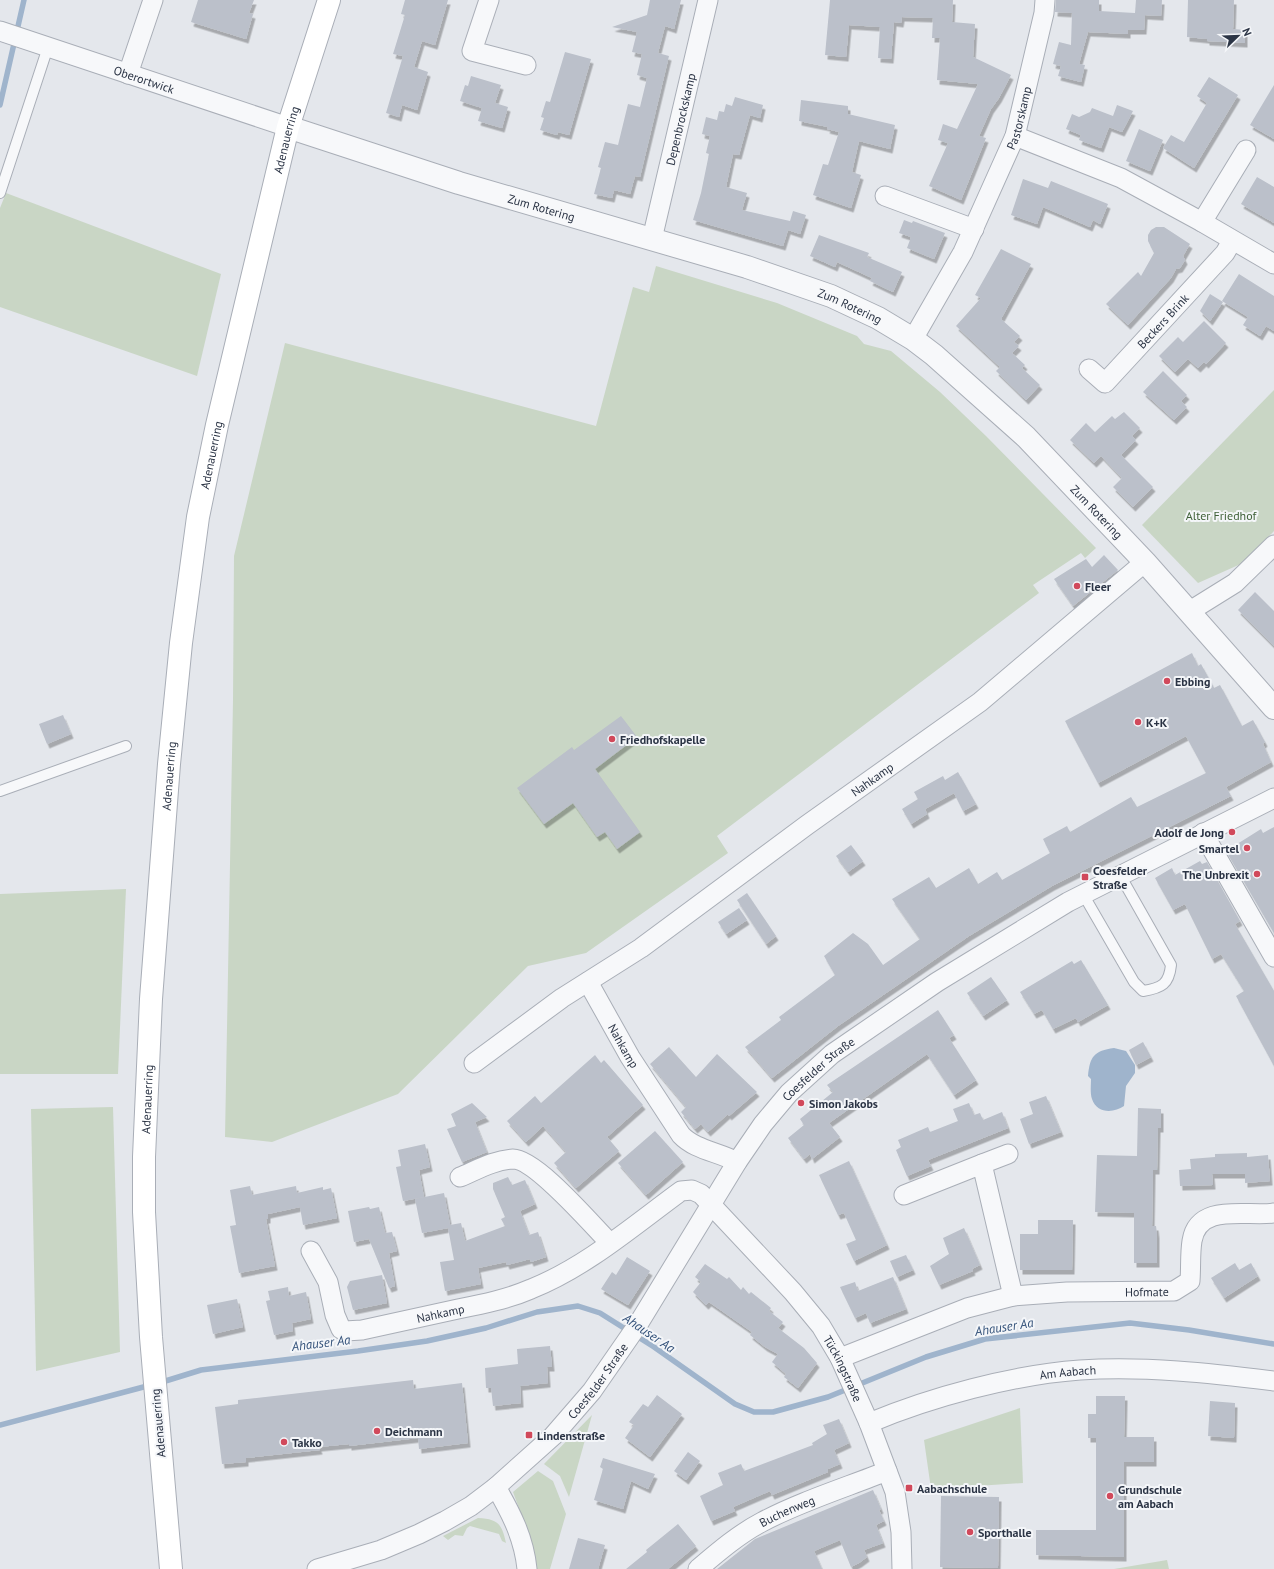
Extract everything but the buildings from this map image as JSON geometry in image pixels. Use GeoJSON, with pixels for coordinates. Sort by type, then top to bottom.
{"type":"FeatureCollection","features":[{"type":"Feature","properties":{"kind":"main road","name":"Adenauerring"},"geometry":{"type":"LineString","coordinates":[[171,1569],[154,1386],[144,1212],[146,1099],[151,999],[163,832],[181,643],[198,517],[206,478],[288,127],[329,0]]}},
{"type":"Feature","properties":{"kind":"street"},"geometry":{"type":"LineString","coordinates":[[128,74],[153,0]]}},
{"type":"Feature","properties":{"kind":"street"},"geometry":{"type":"LineString","coordinates":[[489,0],[472,51],[526,65]]}},
{"type":"Feature","properties":{"kind":"street","name":"Depenbrockskamp"},"geometry":{"type":"LineString","coordinates":[[652,239],[708,0]]}},
{"type":"Feature","properties":{"kind":"street","name":"Pastorskamp"},"geometry":{"type":"LineString","coordinates":[[913,339],[974,229],[1015,136],[1044,13],[1045,0]]}},
{"type":"Feature","properties":{"kind":"street","name":"Oberortwick"},"geometry":{"type":"LineString","coordinates":[[1,31],[288,127]]}},
{"type":"Feature","properties":{"kind":"street","name":"Zum Rotering"},"geometry":{"type":"LineString","coordinates":[[288,127],[432,175],[747,267],[831,296],[878,318],[913,339],[934,355],[1026,437],[1190,611],[1228,658],[1274,708]]}},
{"type":"Feature","properties":{"kind":"street"},"geometry":{"type":"LineString","coordinates":[[1015,136],[1121,178],[1202,222],[1232,241],[1274,264]]}},
{"type":"Feature","properties":{"kind":"street"},"geometry":{"type":"LineString","coordinates":[[1202,222],[1246,150]]}},
{"type":"Feature","properties":{"kind":"street"},"geometry":{"type":"LineString","coordinates":[[885,196],[974,229]]}},
{"type":"Feature","properties":{"kind":"street","name":"Beckers Brink"},"geometry":{"type":"LineString","coordinates":[[1089,369],[1105,384],[1225,253],[1232,241]]}},
{"type":"Feature","properties":{"kind":"street"},"geometry":{"type":"LineString","coordinates":[[1190,611],[1235,583],[1274,545]]}},
{"type":"Feature","properties":{"kind":"street","name":"Nahkamp"},"geometry":{"type":"LineString","coordinates":[[474,1063],[562,998],[641,948],[807,825],[980,702],[1145,562]]}},
{"type":"Feature","properties":{"kind":"street","name":"Coesfelder Straße"},"geometry":{"type":"LineString","coordinates":[[318,1569],[381,1550],[419,1534],[471,1506],[496,1487],[553,1436],[580,1407],[625,1344],[737,1162],[763,1124],[789,1093],[832,1054],[937,982],[1084,894],[1274,798]]}},
{"type":"Feature","properties":{"kind":"street"},"geometry":{"type":"LineString","coordinates":[[1203,833],[1274,957]]}},
{"type":"Feature","properties":{"kind":"street","name":"Nahkamp"},"geometry":{"type":"LineString","coordinates":[[588,982],[630,1058],[681,1135],[688,1143],[726,1156],[737,1162]]}},
{"type":"Feature","properties":{"kind":"street"},"geometry":{"type":"LineString","coordinates":[[904,1195],[1008,1154]]}},
{"type":"Feature","properties":{"kind":"street"},"geometry":{"type":"LineString","coordinates":[[460,1177],[497,1161],[513,1159],[523,1161],[548,1180],[610,1243]]}},
{"type":"Feature","properties":{"kind":"street"},"geometry":{"type":"LineString","coordinates":[[982,1164],[1013,1296]]}},
{"type":"Feature","properties":{"kind":"street","name":"Nahkamp"},"geometry":{"type":"LineString","coordinates":[[311,1251],[328,1282],[338,1324],[345,1331],[353,1331],[512,1297],[553,1279],[589,1258],[681,1191],[692,1190],[701,1194],[711,1205]]}},
{"type":"Feature","properties":{"kind":"street","name":"Tückingstraße"},"geometry":{"type":"LineString","coordinates":[[711,1205],[793,1292],[821,1326],[843,1365],[869,1423],[895,1492],[901,1532],[902,1569]]}},
{"type":"Feature","properties":{"kind":"street","name":"Hofmate"},"geometry":{"type":"LineString","coordinates":[[843,1365],[967,1308],[1013,1296],[1067,1292],[1174,1291],[1190,1281],[1192,1242],[1194,1232],[1199,1224],[1214,1215],[1274,1213]]}},
{"type":"Feature","properties":{"kind":"street","name":"Am Aabach"},"geometry":{"type":"LineString","coordinates":[[869,1423],[888,1415],[997,1382],[1080,1370],[1144,1370],[1214,1373],[1274,1381]]}},
{"type":"Feature","properties":{"kind":"street","name":"Buchenweg"},"geometry":{"type":"LineString","coordinates":[[698,1569],[722,1549],[762,1522],[887,1471]]}},
{"type":"Feature","properties":{"kind":"street"},"geometry":{"type":"LineString","coordinates":[[496,1487],[513,1517],[521,1537],[527,1569]]}},
{"type":"Feature","properties":{"kind":"lane"},"geometry":{"type":"LineString","coordinates":[[0,193],[40,44]]}},
{"type":"Feature","properties":{"kind":"lane"},"geometry":{"type":"LineString","coordinates":[[0,791],[126,746]]}},
{"type":"Feature","properties":{"kind":"lane"},"geometry":{"type":"LineString","coordinates":[[1084,894],[1134,982],[1144,991],[1160,988],[1170,976],[1171,965],[1120,875]]}},
{"type":"Feature","properties":{"kind":"green space"},"geometry":{"type":"Polygon","coordinates":[[[6,193],[221,274],[197,376],[0,307],[0,208],[6,193]]]}},
{"type":"Feature","properties":{"kind":"green space"},"geometry":{"type":"Polygon","coordinates":[[[656,266],[777,303],[857,336],[864,344],[891,351],[940,392],[986,436],[1096,548],[1085,558],[1081,553],[1033,585],[1039,593],[717,836],[728,853],[586,953],[528,966],[398,1094],[272,1142],[225,1137],[233,700],[234,556],[285,343],[596,426],[633,287],[649,292],[656,266]]]}},
{"type":"Feature","properties":{"kind":"green space","name":"Alter Friedhof"},"geometry":{"type":"Polygon","coordinates":[[[1274,390],[1274,531],[1243,563],[1198,583],[1142,525],[1274,390]]]}},
{"type":"Feature","properties":{"kind":"green space"},"geometry":{"type":"Polygon","coordinates":[[[126,889],[118,1074],[0,1074],[0,894],[126,889]]]}},
{"type":"Feature","properties":{"kind":"green space"},"geometry":{"type":"Polygon","coordinates":[[[113,1107],[120,1352],[36,1371],[31,1109],[113,1107]]]}},
{"type":"Feature","properties":{"kind":"green space"},"geometry":{"type":"Polygon","coordinates":[[[1020,1408],[1023,1483],[931,1489],[924,1440],[1020,1408]]]}},
{"type":"Feature","properties":{"kind":"green space"},"geometry":{"type":"Polygon","coordinates":[[[592,1415],[569,1497],[560,1476],[544,1464],[592,1415]]]}},
{"type":"Feature","properties":{"kind":"green space"},"geometry":{"type":"Polygon","coordinates":[[[538,1471],[553,1481],[566,1514],[550,1569],[536,1569],[528,1533],[513,1492],[538,1471]]]}},
{"type":"Feature","properties":{"kind":"green space"},"geometry":{"type":"Polygon","coordinates":[[[478,1518],[495,1521],[503,1531],[506,1543],[502,1541],[499,1534],[470,1526],[467,1528],[463,1536],[455,1535],[448,1540],[443,1536],[478,1518]]]}},
{"type":"Feature","properties":{"kind":"green space"},"geometry":{"type":"Polygon","coordinates":[[[1167,1560],[1169,1569],[1114,1569],[1167,1560]]]}},
{"type":"Feature","properties":{"kind":"water"},"geometry":{"type":"Polygon","coordinates":[[[1114,1048],[1126,1051],[1135,1065],[1135,1073],[1126,1086],[1124,1106],[1115,1110],[1106,1111],[1094,1104],[1091,1094],[1091,1079],[1088,1076],[1090,1064],[1094,1056],[1107,1049],[1114,1048]]]}},
{"type":"Feature","properties":{"kind":"waterway"},"geometry":{"type":"LineString","coordinates":[[0,105],[24,0]]}},
{"type":"Feature","properties":{"kind":"waterway","name":"Ahauser Aa"},"geometry":{"type":"LineString","coordinates":[[159,1383],[201,1370],[427,1341],[486,1328],[537,1312],[578,1306],[600,1313],[654,1347],[735,1404],[754,1412],[773,1412],[828,1397],[926,1357],[985,1339],[1130,1323],[1189,1330],[1274,1344]]}},
{"type":"Feature","properties":{"kind":"waterway","name":"Ahauser Aa"},"geometry":{"type":"LineString","coordinates":[[0,1425],[151,1385]]}},
{"type":"Feature","properties":{"kind":"place","name":"Fleer"},"geometry":{"type":"Point","coordinates":[1077,586]}},
{"type":"Feature","properties":{"kind":"place","name":"Ebbing"},"geometry":{"type":"Point","coordinates":[1167,681]}},
{"type":"Feature","properties":{"kind":"place","name":"K+K"},"geometry":{"type":"Point","coordinates":[1138,722]}},
{"type":"Feature","properties":{"kind":"place","name":"Friedhofskapelle"},"geometry":{"type":"Point","coordinates":[612,739]}},
{"type":"Feature","properties":{"kind":"place","name":"Adolf de Jong"},"geometry":{"type":"Point","coordinates":[1232,832]}},
{"type":"Feature","properties":{"kind":"place","name":"Smartel"},"geometry":{"type":"Point","coordinates":[1247,848]}},
{"type":"Feature","properties":{"kind":"place","name":"The Unbrexit"},"geometry":{"type":"Point","coordinates":[1257,874]}},
{"type":"Feature","properties":{"kind":"place","name":"Coesfelder Straße"},"geometry":{"type":"Point","coordinates":[1085,877]}},
{"type":"Feature","properties":{"kind":"place","name":"Simon Jakobs"},"geometry":{"type":"Point","coordinates":[801,1103]}},
{"type":"Feature","properties":{"kind":"place","name":"Deichmann"},"geometry":{"type":"Point","coordinates":[377,1431]}},
{"type":"Feature","properties":{"kind":"place","name":"Lindenstraße"},"geometry":{"type":"Point","coordinates":[529,1435]}},
{"type":"Feature","properties":{"kind":"place","name":"Takko"},"geometry":{"type":"Point","coordinates":[284,1442]}},
{"type":"Feature","properties":{"kind":"place","name":"Aabachschule"},"geometry":{"type":"Point","coordinates":[909,1488]}},
{"type":"Feature","properties":{"kind":"place","name":"Grundschule am Aabach"},"geometry":{"type":"Point","coordinates":[1110,1496]}},
{"type":"Feature","properties":{"kind":"place","name":"Sporthalle"},"geometry":{"type":"Point","coordinates":[970,1532]}}]}
